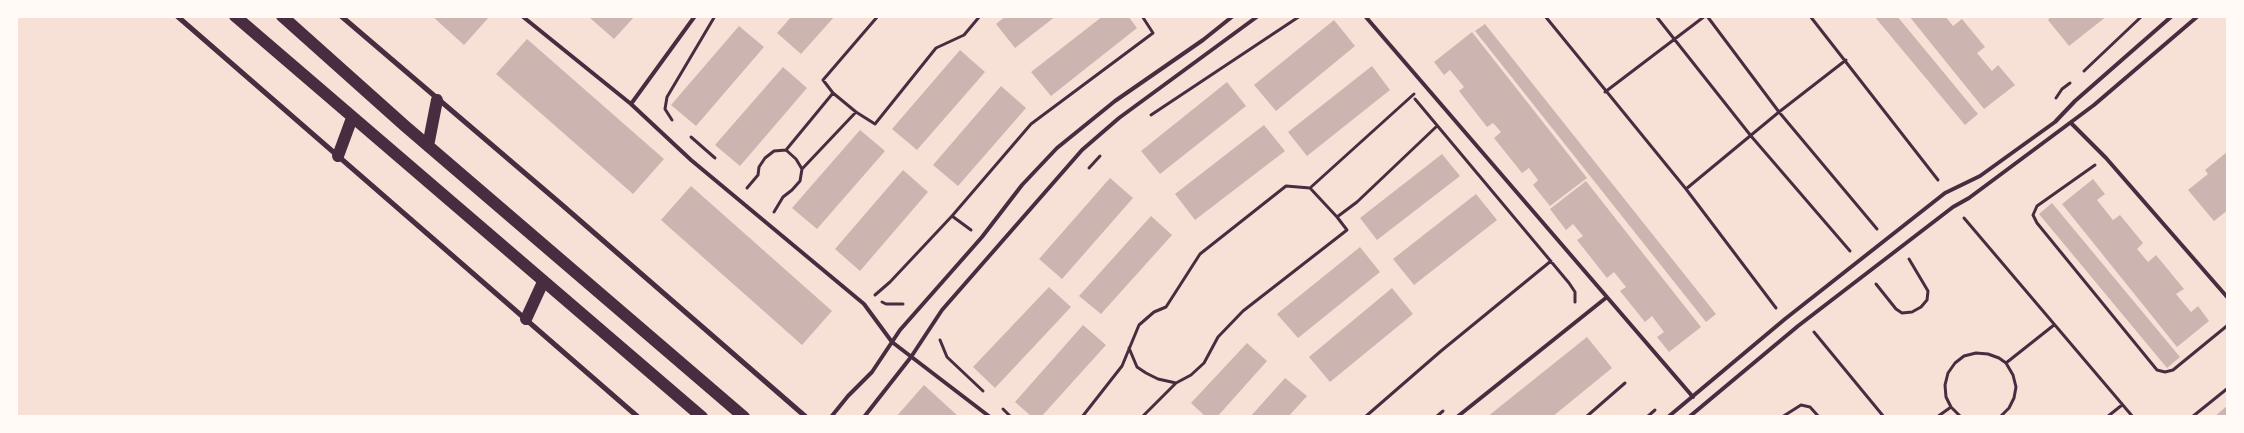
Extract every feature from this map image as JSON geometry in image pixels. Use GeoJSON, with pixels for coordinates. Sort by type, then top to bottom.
{"type":"FeatureCollection","features":[{"type":"Feature","properties":{"kind":"main road"},"geometry":{"type":"LineString","coordinates":[[235,16],[702,417]]}},
{"type":"Feature","properties":{"kind":"main road"},"geometry":{"type":"LineString","coordinates":[[282,16],[428,146],[744,417]]}},
{"type":"Feature","properties":{"kind":"main road"},"geometry":{"type":"LineString","coordinates":[[428,146],[437,100]]}},
{"type":"Feature","properties":{"kind":"main road"},"geometry":{"type":"LineString","coordinates":[[338,156],[352,118]]}},
{"type":"Feature","properties":{"kind":"main road"},"geometry":{"type":"LineString","coordinates":[[526,319],[543,282]]}},
{"type":"Feature","properties":{"kind":"street"},"geometry":{"type":"LineString","coordinates":[[177,16],[638,417]]}},
{"type":"Feature","properties":{"kind":"street"},"geometry":{"type":"LineString","coordinates":[[340,16],[561,204],[806,417]]}},
{"type":"Feature","properties":{"kind":"lane"},"geometry":{"type":"LineString","coordinates":[[522,16],[631,104],[691,160],[864,304],[892,342],[990,417]]}},
{"type":"Feature","properties":{"kind":"lane"},"geometry":{"type":"LineString","coordinates":[[631,104],[695,16]]}},
{"type":"Feature","properties":{"kind":"lane"},"geometry":{"type":"LineString","coordinates":[[831,417],[848,396],[872,372],[900,330],[982,237],[1022,185],[1058,148],[1115,101],[1203,40],[1233,16]]}},
{"type":"Feature","properties":{"kind":"lane"},"geometry":{"type":"LineString","coordinates":[[864,417],[911,357],[942,310],[1082,150],[1119,118],[1258,16]]}},
{"type":"Feature","properties":{"kind":"lane"},"geometry":{"type":"LineString","coordinates":[[1365,16],[1693,397]]}},
{"type":"Feature","properties":{"kind":"lane"},"geometry":{"type":"LineString","coordinates":[[1668,417],[1785,319],[1945,193],[1980,176],[2056,122],[2075,101],[2172,16]]}},
{"type":"Feature","properties":{"kind":"lane"},"geometry":{"type":"LineString","coordinates":[[1691,416],[1798,326],[1938,219],[2071,123],[2198,16]]}},
{"type":"Feature","properties":{"kind":"lane"},"geometry":{"type":"LineString","coordinates":[[2071,123],[2106,158],[2228,298]]}},
{"type":"Feature","properties":{"kind":"lane"},"geometry":{"type":"LineString","coordinates":[[1457,417],[1606,297]]}},
{"type":"Feature","properties":{"kind":"path"},"geometry":{"type":"LineString","coordinates":[[679,126],[665,109],[667,97],[715,16]]}},
{"type":"Feature","properties":{"kind":"path"},"geometry":{"type":"LineString","coordinates":[[878,16],[823,80],[833,93],[856,112],[875,124],[936,48],[964,35],[980,16]]}},
{"type":"Feature","properties":{"kind":"path"},"geometry":{"type":"LineString","coordinates":[[906,302],[900,305],[886,304],[872,297],[890,282],[952,216],[1032,124],[1153,33],[1142,16]]}},
{"type":"Feature","properties":{"kind":"path"},"geometry":{"type":"LineString","coordinates":[[1148,117],[1300,16]]}},
{"type":"Feature","properties":{"kind":"path"},"geometry":{"type":"LineString","coordinates":[[1545,16],[1686,190],[1777,308]]}},
{"type":"Feature","properties":{"kind":"path"},"geometry":{"type":"LineString","coordinates":[[1656,16],[1751,136],[1850,252]]}},
{"type":"Feature","properties":{"kind":"path"},"geometry":{"type":"LineString","coordinates":[[1605,92],[1674,38],[1706,16],[1779,112],[1877,230]]}},
{"type":"Feature","properties":{"kind":"path"},"geometry":{"type":"LineString","coordinates":[[1810,16],[1938,180]]}},
{"type":"Feature","properties":{"kind":"path"},"geometry":{"type":"LineString","coordinates":[[1686,190],[1779,112],[1846,60]]}},
{"type":"Feature","properties":{"kind":"path"},"geometry":{"type":"LineString","coordinates":[[1310,188],[1423,85]]}},
{"type":"Feature","properties":{"kind":"path"},"geometry":{"type":"LineString","coordinates":[[1406,88],[1436,127],[1575,292],[1576,300],[1571,308]]}},
{"type":"Feature","properties":{"kind":"path"},"geometry":{"type":"LineString","coordinates":[[737,198],[758,175],[759,167],[765,158],[774,152],[786,150],[833,93]]}},
{"type":"Feature","properties":{"kind":"path"},"geometry":{"type":"LineString","coordinates":[[766,222],[783,196],[800,181],[802,169],[856,112]]}},
{"type":"Feature","properties":{"kind":"path"},"geometry":{"type":"LineString","coordinates":[[1337,217],[1357,202],[1436,127],[1452,118]]}},
{"type":"Feature","properties":{"kind":"path"},"geometry":{"type":"LineString","coordinates":[[686,132],[720,163]]}},
{"type":"Feature","properties":{"kind":"path"},"geometry":{"type":"LineString","coordinates":[[786,150],[796,159],[802,169]]}},
{"type":"Feature","properties":{"kind":"path"},"geometry":{"type":"LineString","coordinates":[[1083,173],[1102,155]]}},
{"type":"Feature","properties":{"kind":"path"},"geometry":{"type":"LineString","coordinates":[[2106,158],[2037,206],[2033,215],[2037,223],[2157,370],[2165,372],[2173,370],[2228,325]]}},
{"type":"Feature","properties":{"kind":"path"},"geometry":{"type":"LineString","coordinates":[[741,181],[755,193]]}},
{"type":"Feature","properties":{"kind":"path"},"geometry":{"type":"LineString","coordinates":[[1082,417],[1122,366],[1138,325],[1154,312],[1166,307],[1200,254],[1277,191],[1286,186],[1310,188],[1347,230],[1242,311],[1218,337],[1204,363],[1190,375],[1176,382],[1142,417]]}},
{"type":"Feature","properties":{"kind":"path"},"geometry":{"type":"LineString","coordinates":[[769,204],[783,216]]}},
{"type":"Feature","properties":{"kind":"path"},"geometry":{"type":"LineString","coordinates":[[952,216],[972,231]]}},
{"type":"Feature","properties":{"kind":"path"},"geometry":{"type":"LineString","coordinates":[[1964,218],[2133,417]]}},
{"type":"Feature","properties":{"kind":"path"},"geometry":{"type":"LineString","coordinates":[[967,239],[976,226]]}},
{"type":"Feature","properties":{"kind":"path"},"geometry":{"type":"LineString","coordinates":[[1365,417],[1441,351],[1565,249]]}},
{"type":"Feature","properties":{"kind":"path"},"geometry":{"type":"LineString","coordinates":[[1876,284],[1896,309],[1902,313],[1912,312],[1921,307],[1927,300],[1928,291],[1909,259]]}},
{"type":"Feature","properties":{"kind":"path"},"geometry":{"type":"LineString","coordinates":[[2006,363],[2054,325]]}},
{"type":"Feature","properties":{"kind":"path"},"geometry":{"type":"LineString","coordinates":[[1814,332],[1884,417]]}},
{"type":"Feature","properties":{"kind":"path"},"geometry":{"type":"LineString","coordinates":[[941,337],[939,342],[946,357],[985,393]]}},
{"type":"Feature","properties":{"kind":"path"},"geometry":{"type":"LineString","coordinates":[[1129,347],[1137,367],[1158,379],[1176,382]]}},
{"type":"Feature","properties":{"kind":"path"},"geometry":{"type":"LineString","coordinates":[[1961,417],[1951,407],[1946,397],[1945,385],[1948,373],[1955,363],[1964,356],[1976,353],[1988,354],[2006,363],[2013,376],[2016,387],[2014,398],[2009,408],[2000,417]]}},
{"type":"Feature","properties":{"kind":"path"},"geometry":{"type":"LineString","coordinates":[[1586,417],[1625,383]]}},
{"type":"Feature","properties":{"kind":"path"},"geometry":{"type":"LineString","coordinates":[[2192,417],[2228,388]]}},
{"type":"Feature","properties":{"kind":"path"},"geometry":{"type":"LineString","coordinates":[[998,405],[1011,417]]}},
{"type":"Feature","properties":{"kind":"path"},"geometry":{"type":"LineString","coordinates":[[1782,417],[1801,405],[1810,407],[1819,417]]}},
{"type":"Feature","properties":{"kind":"path"},"geometry":{"type":"LineString","coordinates":[[2107,417],[2122,405]]}},
{"type":"Feature","properties":{"kind":"path"},"geometry":{"type":"LineString","coordinates":[[1937,417],[1951,407]]}},
{"type":"Feature","properties":{"kind":"path"},"geometry":{"type":"LineString","coordinates":[[1436,417],[1444,411]]}},
{"type":"Feature","properties":{"kind":"building"},"geometry":{"type":"Polygon","coordinates":[[[432,16],[490,16],[464,45],[432,16]]]}},
{"type":"Feature","properties":{"kind":"building"},"geometry":{"type":"Polygon","coordinates":[[[592,16],[635,16],[614,39],[590,18],[592,16]]]}},
{"type":"Feature","properties":{"kind":"building"},"geometry":{"type":"Polygon","coordinates":[[[792,16],[835,16],[801,54],[777,33],[792,16]]]}},
{"type":"Feature","properties":{"kind":"building"},"geometry":{"type":"Polygon","coordinates":[[[1006,16],[1056,16],[1015,48],[996,24],[1006,16]]]}},
{"type":"Feature","properties":{"kind":"building"},"geometry":{"type":"Polygon","coordinates":[[[1103,16],[1128,16],[1137,28],[1051,96],[1031,72],[1103,16]]]}},
{"type":"Feature","properties":{"kind":"building"},"geometry":{"type":"Polygon","coordinates":[[[1874,16],[1897,16],[1978,114],[1965,125],[1874,16]]]}},
{"type":"Feature","properties":{"kind":"building"},"geometry":{"type":"Polygon","coordinates":[[[1909,16],[1945,16],[1953,26],[1962,19],[1985,47],[1977,53],[1992,71],[1998,65],[2015,85],[1984,109],[1909,16]]]}},
{"type":"Feature","properties":{"kind":"building"},"geometry":{"type":"Polygon","coordinates":[[[2052,16],[2107,16],[2069,46],[2048,20],[2052,16]]]}},
{"type":"Feature","properties":{"kind":"building"},"geometry":{"type":"Polygon","coordinates":[[[1334,20],[1355,46],[1276,111],[1254,85],[1334,20]]]}},
{"type":"Feature","properties":{"kind":"building"},"geometry":{"type":"Polygon","coordinates":[[[1485,24],[1716,314],[1706,322],[1475,31],[1485,24]]]}},
{"type":"Feature","properties":{"kind":"building"},"geometry":{"type":"Polygon","coordinates":[[[739,26],[764,47],[696,126],[671,105],[739,26]]]}},
{"type":"Feature","properties":{"kind":"building"},"geometry":{"type":"Polygon","coordinates":[[[1472,32],[1587,178],[1550,206],[1533,185],[1538,180],[1529,168],[1522,173],[1494,138],[1501,132],[1493,123],[1487,127],[1459,91],[1464,87],[1450,70],[1444,75],[1434,62],[1472,32]]]}},
{"type":"Feature","properties":{"kind":"building"},"geometry":{"type":"Polygon","coordinates":[[[527,39],[664,159],[633,194],[496,74],[527,39]]]}},
{"type":"Feature","properties":{"kind":"building"},"geometry":{"type":"Polygon","coordinates":[[[960,50],[985,72],[917,150],[892,129],[960,50]]]}},
{"type":"Feature","properties":{"kind":"building"},"geometry":{"type":"Polygon","coordinates":[[[1372,66],[1390,90],[1307,156],[1288,132],[1372,66]]]}},
{"type":"Feature","properties":{"kind":"building"},"geometry":{"type":"Polygon","coordinates":[[[783,67],[807,88],[740,166],[715,145],[783,67]]]}},
{"type":"Feature","properties":{"kind":"building"},"geometry":{"type":"Polygon","coordinates":[[[1227,82],[1246,106],[1160,174],[1141,151],[1227,82]]]}},
{"type":"Feature","properties":{"kind":"building"},"geometry":{"type":"Polygon","coordinates":[[[1001,86],[1026,108],[958,186],[933,165],[1001,86]]]}},
{"type":"Feature","properties":{"kind":"building"},"geometry":{"type":"Polygon","coordinates":[[[1264,125],[1285,151],[1195,220],[1175,194],[1264,125]]]}},
{"type":"Feature","properties":{"kind":"building"},"geometry":{"type":"Polygon","coordinates":[[[860,130],[885,151],[817,229],[792,208],[860,130]]]}},
{"type":"Feature","properties":{"kind":"building"},"geometry":{"type":"Polygon","coordinates":[[[2227,152],[2228,210],[2214,221],[2188,190],[2208,174],[2205,170],[2227,152]]]}},
{"type":"Feature","properties":{"kind":"building"},"geometry":{"type":"Polygon","coordinates":[[[1442,154],[1460,176],[1377,240],[1360,218],[1442,154]]]}},
{"type":"Feature","properties":{"kind":"building"},"geometry":{"type":"Polygon","coordinates":[[[903,170],[928,192],[860,271],[835,249],[903,170]]]}},
{"type":"Feature","properties":{"kind":"building"},"geometry":{"type":"Polygon","coordinates":[[[1110,178],[1133,198],[1062,279],[1039,259],[1110,178]]]}},
{"type":"Feature","properties":{"kind":"building"},"geometry":{"type":"Polygon","coordinates":[[[2093,179],[2105,194],[2097,200],[2113,220],[2120,215],[2143,243],[2137,249],[2148,262],[2156,255],[2184,289],[2176,294],[2191,312],[2198,306],[2209,321],[2177,347],[2062,204],[2093,179]]]}},
{"type":"Feature","properties":{"kind":"building"},"geometry":{"type":"Polygon","coordinates":[[[1586,181],[1701,327],[1669,352],[1657,337],[1664,332],[1652,316],[1645,322],[1620,291],[1626,287],[1614,272],[1607,278],[1577,240],[1583,236],[1573,224],[1566,230],[1550,209],[1586,181]]]}},
{"type":"Feature","properties":{"kind":"building"},"geometry":{"type":"Polygon","coordinates":[[[691,186],[832,311],[802,345],[661,220],[691,186]]]}},
{"type":"Feature","properties":{"kind":"building"},"geometry":{"type":"Polygon","coordinates":[[[1476,194],[1497,220],[1414,285],[1393,259],[1476,194]]]}},
{"type":"Feature","properties":{"kind":"building"},"geometry":{"type":"Polygon","coordinates":[[[2052,203],[2180,357],[2167,368],[2039,214],[2052,203]]]}},
{"type":"Feature","properties":{"kind":"building"},"geometry":{"type":"Polygon","coordinates":[[[1151,216],[1172,235],[1101,314],[1079,296],[1151,216]]]}},
{"type":"Feature","properties":{"kind":"building"},"geometry":{"type":"Polygon","coordinates":[[[1360,247],[1380,272],[1298,338],[1277,314],[1360,247]]]}},
{"type":"Feature","properties":{"kind":"building"},"geometry":{"type":"Polygon","coordinates":[[[1049,287],[1071,307],[995,388],[973,367],[1049,287]]]}},
{"type":"Feature","properties":{"kind":"building"},"geometry":{"type":"Polygon","coordinates":[[[1392,288],[1413,314],[1330,382],[1309,357],[1392,288]]]}},
{"type":"Feature","properties":{"kind":"building"},"geometry":{"type":"Polygon","coordinates":[[[1083,325],[1106,345],[1041,417],[1032,417],[1015,402],[1083,325]]]}},
{"type":"Feature","properties":{"kind":"building"},"geometry":{"type":"Polygon","coordinates":[[[1587,337],[1612,368],[1552,417],[1487,417],[1587,337]]]}},
{"type":"Feature","properties":{"kind":"building"},"geometry":{"type":"Polygon","coordinates":[[[1247,343],[1267,361],[1217,417],[1206,417],[1191,403],[1247,343]]]}},
{"type":"Feature","properties":{"kind":"building"},"geometry":{"type":"Polygon","coordinates":[[[1285,378],[1307,396],[1288,417],[1250,417],[1285,378]]]}},
{"type":"Feature","properties":{"kind":"building"},"geometry":{"type":"Polygon","coordinates":[[[924,385],[959,417],[896,417],[924,385]]]}},
{"type":"Feature","properties":{"kind":"building"},"geometry":{"type":"Polygon","coordinates":[[[2228,405],[2228,417],[2214,417],[2228,405]]]}}]}
